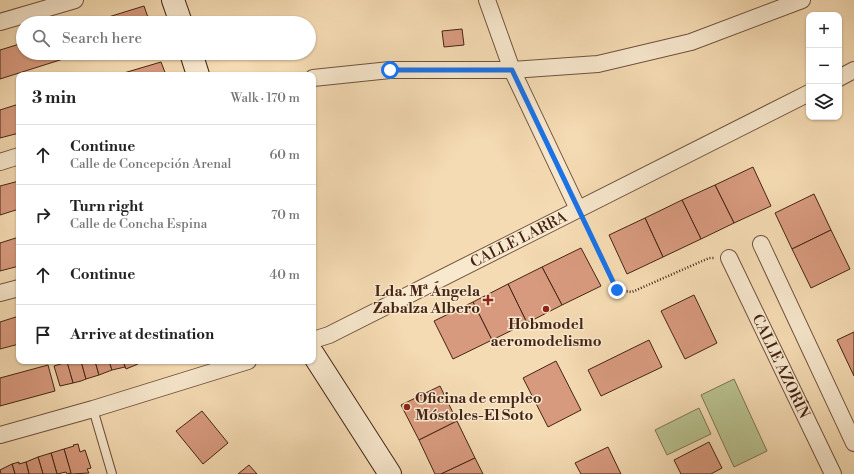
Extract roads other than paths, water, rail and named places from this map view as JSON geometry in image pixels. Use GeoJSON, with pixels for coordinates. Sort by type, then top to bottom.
{"type":"FeatureCollection","features":[{"type":"Feature","properties":{"kind":"street"},"geometry":{"type":"LineString","coordinates":[[20,16],[75,0]]}},
{"type":"Feature","properties":{"kind":"street"},"geometry":{"type":"LineString","coordinates":[[173,0],[179,16]]}},
{"type":"Feature","properties":{"kind":"street"},"geometry":{"type":"LineString","coordinates":[[487,0],[512,70],[578,209]]}},
{"type":"Feature","properties":{"kind":"street"},"geometry":{"type":"LineString","coordinates":[[316,78],[390,70],[512,70],[598,64],[691,42],[802,0]]}},
{"type":"Feature","properties":{"kind":"street"},"geometry":{"type":"LineString","coordinates":[[0,22],[16,17]]}},
{"type":"Feature","properties":{"kind":"street"},"geometry":{"type":"LineString","coordinates":[[193,60],[197,72]]}},
{"type":"Feature","properties":{"kind":"street"},"geometry":{"type":"LineString","coordinates":[[842,76],[854,70]]}},
{"type":"Feature","properties":{"kind":"street","name":"CALLE LARRA"},"geometry":{"type":"LineString","coordinates":[[316,339],[329,335],[806,95]]}},
{"type":"Feature","properties":{"kind":"street"},"geometry":{"type":"LineString","coordinates":[[0,162],[16,157]]}},
{"type":"Feature","properties":{"kind":"street"},"geometry":{"type":"LineString","coordinates":[[761,244],[854,443]]}},
{"type":"Feature","properties":{"kind":"street","name":"CALLE AZORÍN"},"geometry":{"type":"LineString","coordinates":[[729,258],[833,474]]}},
{"type":"Feature","properties":{"kind":"street"},"geometry":{"type":"LineString","coordinates":[[0,293],[16,289]]}},
{"type":"Feature","properties":{"kind":"street"},"geometry":{"type":"LineString","coordinates":[[316,359],[390,474]]}},
{"type":"Feature","properties":{"kind":"street"},"geometry":{"type":"LineString","coordinates":[[0,435],[93,409],[238,364]]}},
{"type":"Feature","properties":{"kind":"lane"},"geometry":{"type":"LineString","coordinates":[[93,409],[112,474]]}},
{"type":"Feature","properties":{"kind":"place","name":"Lda. Mª Ángela Zabalza Albero"},"geometry":{"type":"Point","coordinates":[488,300]}},
{"type":"Feature","properties":{"kind":"place","name":"Hobmodel aeromodelismo"},"geometry":{"type":"Point","coordinates":[546,309]}},
{"type":"Feature","properties":{"kind":"place","name":"Oficina de empleo Móstoles-El Soto"},"geometry":{"type":"Point","coordinates":[407,407]}}]}
